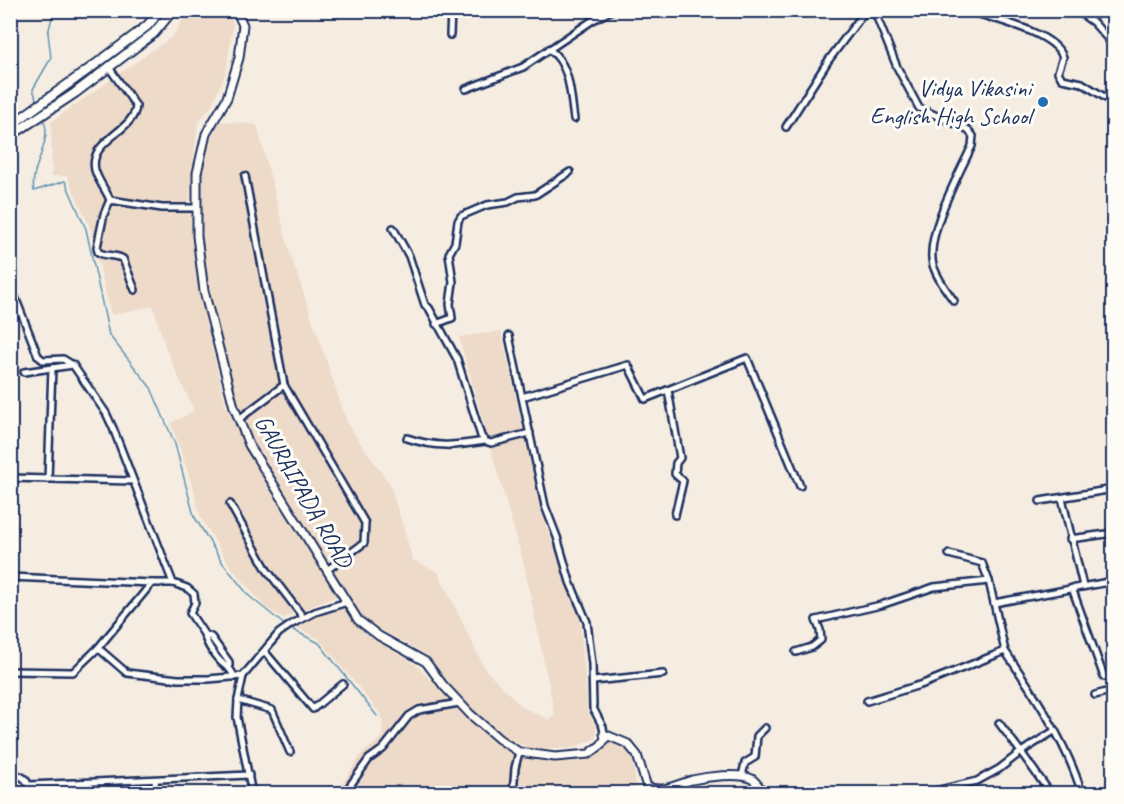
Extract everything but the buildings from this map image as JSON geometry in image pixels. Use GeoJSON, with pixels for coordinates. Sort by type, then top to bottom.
{"type":"FeatureCollection","features":[{"type":"Feature","properties":{"kind":"main road"},"geometry":{"type":"LineString","coordinates":[[10,126],[147,26],[161,10]]}},
{"type":"Feature","properties":{"kind":"main road"},"geometry":{"type":"LineString","coordinates":[[10,136],[154,33],[173,10]]}},
{"type":"Feature","properties":{"kind":"street","name":"GAURAIPADA ROAD"},"geometry":{"type":"LineString","coordinates":[[236,10],[243,25],[239,58],[227,98],[206,134],[197,173],[196,236],[204,291],[218,349],[238,419],[249,445],[358,620],[372,631],[426,662],[459,703],[499,739],[519,752],[555,757],[589,754],[602,746],[605,740],[604,734]]}},
{"type":"Feature","properties":{"kind":"street"},"geometry":{"type":"LineString","coordinates":[[450,34],[451,10]]}},
{"type":"Feature","properties":{"kind":"street"},"geometry":{"type":"LineString","coordinates":[[466,89],[523,67],[593,20],[612,10]]}},
{"type":"Feature","properties":{"kind":"street"},"geometry":{"type":"LineString","coordinates":[[786,127],[828,61],[866,10]]}},
{"type":"Feature","properties":{"kind":"street"},"geometry":{"type":"LineString","coordinates":[[874,10],[897,67],[919,108],[967,129],[973,136],[972,146],[936,227],[933,249],[932,263],[954,301]]}},
{"type":"Feature","properties":{"kind":"street"},"geometry":{"type":"LineString","coordinates":[[967,10],[1030,31],[1056,46],[1063,57],[1058,72],[1062,79],[1082,83],[1113,103]]}},
{"type":"Feature","properties":{"kind":"street"},"geometry":{"type":"LineString","coordinates":[[1076,10],[1094,23],[1113,46]]}},
{"type":"Feature","properties":{"kind":"street"},"geometry":{"type":"LineString","coordinates":[[549,49],[562,61],[567,74],[573,119]]}},
{"type":"Feature","properties":{"kind":"street"},"geometry":{"type":"LineString","coordinates":[[103,59],[136,106],[134,115],[98,151],[95,159],[95,171],[110,200]]}},
{"type":"Feature","properties":{"kind":"street"},"geometry":{"type":"LineString","coordinates":[[436,324],[452,318],[450,304],[453,282],[449,254],[455,243],[458,221],[461,216],[518,197],[535,195],[570,172]]}},
{"type":"Feature","properties":{"kind":"street"},"geometry":{"type":"LineString","coordinates":[[245,176],[284,385],[365,523],[364,543],[327,570]]}},
{"type":"Feature","properties":{"kind":"street"},"geometry":{"type":"LineString","coordinates":[[110,200],[162,208],[197,208]]}},
{"type":"Feature","properties":{"kind":"street"},"geometry":{"type":"LineString","coordinates":[[110,200],[104,214],[98,252],[102,255],[119,256],[123,259],[135,290]]}},
{"type":"Feature","properties":{"kind":"street"},"geometry":{"type":"LineString","coordinates":[[393,228],[409,256],[425,305],[429,308],[457,359],[481,436],[485,441]]}},
{"type":"Feature","properties":{"kind":"street"},"geometry":{"type":"LineString","coordinates":[[10,284],[40,359],[63,359],[73,365],[110,420],[173,583]]}},
{"type":"Feature","properties":{"kind":"street"},"geometry":{"type":"LineString","coordinates":[[509,336],[545,506],[570,582],[587,622],[593,681],[593,708],[603,727],[604,734],[628,744],[637,755],[647,790],[660,790],[693,780],[742,776],[753,780],[764,794]]}},
{"type":"Feature","properties":{"kind":"street"},"geometry":{"type":"LineString","coordinates":[[522,397],[628,365],[645,399],[747,358],[800,486]]}},
{"type":"Feature","properties":{"kind":"street"},"geometry":{"type":"LineString","coordinates":[[24,372],[73,365]]}},
{"type":"Feature","properties":{"kind":"street"},"geometry":{"type":"LineString","coordinates":[[48,479],[51,368]]}},
{"type":"Feature","properties":{"kind":"street"},"geometry":{"type":"LineString","coordinates":[[238,419],[284,385]]}},
{"type":"Feature","properties":{"kind":"street"},"geometry":{"type":"LineString","coordinates":[[668,390],[680,458],[676,463],[675,474],[683,481],[675,515]]}},
{"type":"Feature","properties":{"kind":"street"},"geometry":{"type":"LineString","coordinates":[[407,438],[429,446],[456,446],[485,441],[491,443],[530,433]]}},
{"type":"Feature","properties":{"kind":"street"},"geometry":{"type":"LineString","coordinates":[[10,478],[133,481]]}},
{"type":"Feature","properties":{"kind":"street"},"geometry":{"type":"LineString","coordinates":[[1040,501],[1113,489]]}},
{"type":"Feature","properties":{"kind":"street"},"geometry":{"type":"LineString","coordinates":[[1062,498],[1083,586]]}},
{"type":"Feature","properties":{"kind":"street"},"geometry":{"type":"LineString","coordinates":[[230,504],[267,570],[303,617]]}},
{"type":"Feature","properties":{"kind":"street"},"geometry":{"type":"LineString","coordinates":[[1070,539],[1113,533]]}},
{"type":"Feature","properties":{"kind":"street"},"geometry":{"type":"LineString","coordinates":[[949,554],[982,563],[989,581],[1005,651],[1029,687],[1066,753],[1082,794]]}},
{"type":"Feature","properties":{"kind":"street"},"geometry":{"type":"LineString","coordinates":[[10,577],[173,583],[187,588],[194,594],[195,603],[190,613],[204,634],[211,637],[229,662],[229,668],[235,677]]}},
{"type":"Feature","properties":{"kind":"street"},"geometry":{"type":"LineString","coordinates":[[796,652],[812,647],[821,640],[816,620],[881,605],[934,587],[989,581]]}},
{"type":"Feature","properties":{"kind":"street"},"geometry":{"type":"LineString","coordinates":[[994,603],[1113,581]]}},
{"type":"Feature","properties":{"kind":"street"},"geometry":{"type":"LineString","coordinates":[[10,671],[73,672],[98,648],[153,583]]}},
{"type":"Feature","properties":{"kind":"street"},"geometry":{"type":"LineString","coordinates":[[1072,588],[1104,677]]}},
{"type":"Feature","properties":{"kind":"street"},"geometry":{"type":"LineString","coordinates":[[252,794],[237,717],[243,676],[279,633],[303,617],[347,602]]}},
{"type":"Feature","properties":{"kind":"street"},"geometry":{"type":"LineString","coordinates":[[98,648],[127,673],[178,680],[243,676]]}},
{"type":"Feature","properties":{"kind":"street"},"geometry":{"type":"LineString","coordinates":[[867,701],[923,684],[1005,651]]}},
{"type":"Feature","properties":{"kind":"street"},"geometry":{"type":"LineString","coordinates":[[265,652],[313,709],[343,684]]}},
{"type":"Feature","properties":{"kind":"street"},"geometry":{"type":"LineString","coordinates":[[593,681],[663,674]]}},
{"type":"Feature","properties":{"kind":"street"},"geometry":{"type":"LineString","coordinates":[[1095,695],[1113,690]]}},
{"type":"Feature","properties":{"kind":"street"},"geometry":{"type":"LineString","coordinates":[[238,700],[272,710],[290,752]]}},
{"type":"Feature","properties":{"kind":"street"},"geometry":{"type":"LineString","coordinates":[[344,794],[369,759],[383,749],[409,716],[418,710],[459,703]]}},
{"type":"Feature","properties":{"kind":"street"},"geometry":{"type":"LineString","coordinates":[[999,723],[1051,794]]}},
{"type":"Feature","properties":{"kind":"street"},"geometry":{"type":"LineString","coordinates":[[742,776],[745,763],[755,757],[757,736],[765,728]]}},
{"type":"Feature","properties":{"kind":"street"},"geometry":{"type":"LineString","coordinates":[[922,794],[977,781],[1054,731]]}},
{"type":"Feature","properties":{"kind":"street"},"geometry":{"type":"LineString","coordinates":[[513,794],[519,752]]}},
{"type":"Feature","properties":{"kind":"street"},"geometry":{"type":"LineString","coordinates":[[10,774],[22,776],[29,785],[30,794]]}},
{"type":"Feature","properties":{"kind":"street"},"geometry":{"type":"LineString","coordinates":[[29,785],[249,775]]}},
{"type":"Feature","properties":{"kind":"street"},"geometry":{"type":"LineString","coordinates":[[154,780],[156,794]]}},
{"type":"Feature","properties":{"kind":"shaded area"},"geometry":{"type":"Polygon","coordinates":[[[188,11],[230,11],[233,24],[226,72],[212,105],[198,123],[189,199],[193,244],[205,319],[226,406],[246,446],[339,595],[283,618],[266,608],[230,566],[200,516],[193,487],[171,423],[194,411],[166,349],[153,306],[111,315],[90,227],[67,176],[52,176],[51,122],[173,36],[188,11]]]}},
{"type":"Feature","properties":{"kind":"shaded area"},"geometry":{"type":"Polygon","coordinates":[[[219,121],[257,125],[290,253],[348,425],[390,484],[413,560],[438,572],[485,669],[522,707],[548,719],[555,716],[524,565],[459,337],[501,331],[541,511],[580,621],[588,712],[596,727],[596,738],[572,748],[532,749],[493,731],[444,679],[425,654],[372,625],[357,614],[249,439],[236,406],[207,285],[201,201],[205,152],[219,121]]]}},
{"type":"Feature","properties":{"kind":"shaded area"},"geometry":{"type":"Polygon","coordinates":[[[346,607],[364,633],[416,665],[485,735],[511,752],[539,758],[584,756],[608,739],[626,747],[633,762],[637,793],[336,793],[361,755],[382,737],[383,721],[378,711],[318,638],[295,627],[320,614],[346,607]]]}},
{"type":"Feature","properties":{"kind":"waterway"},"geometry":{"type":"LineString","coordinates":[[37,101],[33,89],[51,58],[48,33],[54,10]]}},
{"type":"Feature","properties":{"kind":"waterway"},"geometry":{"type":"LineString","coordinates":[[42,117],[46,128],[45,139],[34,176],[34,191],[65,181],[86,229],[109,335],[151,388],[175,444],[194,516],[222,562],[249,596],[286,626]]}},
{"type":"Feature","properties":{"kind":"waterway"},"geometry":{"type":"LineString","coordinates":[[291,629],[319,643],[377,716]]}},
{"type":"Feature","properties":{"kind":"place","name":"Vidya Vikasini English High School"},"geometry":{"type":"Point","coordinates":[1043,102]}}]}
